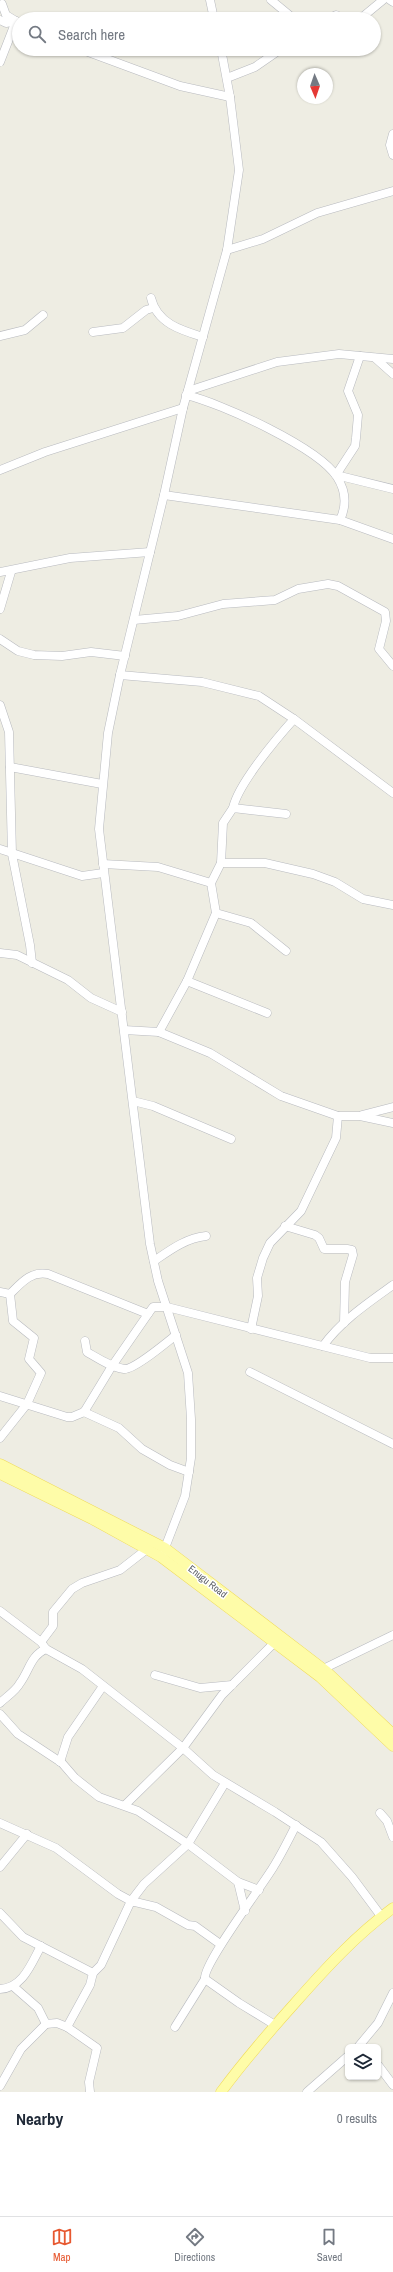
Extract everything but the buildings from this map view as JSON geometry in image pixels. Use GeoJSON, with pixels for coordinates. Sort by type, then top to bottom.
{"type":"FeatureCollection","features":[{"type":"Feature","properties":{"kind":"main road","name":"Enugu Road"},"geometry":{"type":"LineString","coordinates":[[0,1464],[164,1552],[323,1668],[393,1734]]}},
{"type":"Feature","properties":{"kind":"main road"},"geometry":{"type":"LineString","coordinates":[[1,1478],[92,1519],[147,1549],[164,1552],[274,1643],[320,1677],[393,1746]]}},
{"type":"Feature","properties":{"kind":"main road"},"geometry":{"type":"LineString","coordinates":[[221,2092],[276,2025],[356,1937],[393,1908]]}},
{"type":"Feature","properties":{"kind":"street"},"geometry":{"type":"LineString","coordinates":[[210,0],[213,12]]}},
{"type":"Feature","properties":{"kind":"street"},"geometry":{"type":"LineString","coordinates":[[271,0],[286,12]]}},
{"type":"Feature","properties":{"kind":"street"},"geometry":{"type":"LineString","coordinates":[[368,12],[383,0]]}},
{"type":"Feature","properties":{"kind":"street"},"geometry":{"type":"LineString","coordinates":[[2,4],[6,15],[12,18]]}},
{"type":"Feature","properties":{"kind":"street"},"geometry":{"type":"LineString","coordinates":[[0,20],[6,23],[12,22]]}},
{"type":"Feature","properties":{"kind":"street"},"geometry":{"type":"LineString","coordinates":[[0,62],[12,35]]}},
{"type":"Feature","properties":{"kind":"street"},"geometry":{"type":"LineString","coordinates":[[99,56],[180,86],[230,97]]}},
{"type":"Feature","properties":{"kind":"street"},"geometry":{"type":"LineString","coordinates":[[164,1552],[185,1496],[189,1472],[191,1419],[188,1373],[166,1307],[154,1261],[103,873],[99,829],[102,784],[108,733],[120,675],[164,495],[183,408],[226,250],[239,170],[230,97],[222,56]]}},
{"type":"Feature","properties":{"kind":"street"},"geometry":{"type":"LineString","coordinates":[[227,78],[255,67],[271,56]]}},
{"type":"Feature","properties":{"kind":"street"},"geometry":{"type":"LineString","coordinates":[[393,134],[390,144],[393,155]]}},
{"type":"Feature","properties":{"kind":"street"},"geometry":{"type":"LineString","coordinates":[[226,250],[263,239],[317,212],[393,191]]}},
{"type":"Feature","properties":{"kind":"street"},"geometry":{"type":"LineString","coordinates":[[151,298],[153,308],[158,316],[180,330],[203,337]]}},
{"type":"Feature","properties":{"kind":"street"},"geometry":{"type":"LineString","coordinates":[[93,332],[123,328],[146,310],[153,308]]}},
{"type":"Feature","properties":{"kind":"street"},"geometry":{"type":"LineString","coordinates":[[0,336],[26,330],[44,315]]}},
{"type":"Feature","properties":{"kind":"street"},"geometry":{"type":"LineString","coordinates":[[187,393],[277,362],[313,356],[338,354],[393,359]]}},
{"type":"Feature","properties":{"kind":"street"},"geometry":{"type":"LineString","coordinates":[[336,475],[355,446],[358,415],[348,391],[360,356]]}},
{"type":"Feature","properties":{"kind":"street"},"geometry":{"type":"LineString","coordinates":[[375,358],[393,374]]}},
{"type":"Feature","properties":{"kind":"street"},"geometry":{"type":"LineString","coordinates":[[187,393],[241,414],[322,460],[336,475],[346,501],[345,509],[340,520]]}},
{"type":"Feature","properties":{"kind":"street"},"geometry":{"type":"LineString","coordinates":[[0,470],[45,452],[183,408]]}},
{"type":"Feature","properties":{"kind":"street"},"geometry":{"type":"LineString","coordinates":[[336,475],[393,489]]}},
{"type":"Feature","properties":{"kind":"street"},"geometry":{"type":"LineString","coordinates":[[164,495],[340,520],[393,539]]}},
{"type":"Feature","properties":{"kind":"street"},"geometry":{"type":"LineString","coordinates":[[0,572],[10,572],[70,558],[150,552]]}},
{"type":"Feature","properties":{"kind":"street"},"geometry":{"type":"LineString","coordinates":[[0,609],[10,572]]}},
{"type":"Feature","properties":{"kind":"street"},"geometry":{"type":"LineString","coordinates":[[134,620],[178,616],[223,604],[275,600],[298,589],[328,584],[338,586],[385,612],[386,621],[379,649],[393,666]]}},
{"type":"Feature","properties":{"kind":"street"},"geometry":{"type":"LineString","coordinates":[[0,639],[18,651],[34,655],[62,656],[91,652],[125,656]]}},
{"type":"Feature","properties":{"kind":"street"},"geometry":{"type":"LineString","coordinates":[[120,675],[202,682],[259,696],[294,719],[393,793]]}},
{"type":"Feature","properties":{"kind":"street"},"geometry":{"type":"LineString","coordinates":[[0,705],[9,732],[12,854],[30,945],[32,963]]}},
{"type":"Feature","properties":{"kind":"street"},"geometry":{"type":"LineString","coordinates":[[159,1032],[186,981],[216,913],[211,883],[221,864],[222,828],[233,808],[234,800],[258,764],[294,719]]}},
{"type":"Feature","properties":{"kind":"street"},"geometry":{"type":"LineString","coordinates":[[10,767],[102,784]]}},
{"type":"Feature","properties":{"kind":"street"},"geometry":{"type":"LineString","coordinates":[[233,808],[286,814]]}},
{"type":"Feature","properties":{"kind":"street"},"geometry":{"type":"LineString","coordinates":[[0,849],[82,876],[103,873]]}},
{"type":"Feature","properties":{"kind":"street"},"geometry":{"type":"LineString","coordinates":[[221,864],[265,863],[313,874],[335,882],[363,900],[393,905]]}},
{"type":"Feature","properties":{"kind":"street"},"geometry":{"type":"LineString","coordinates":[[102,864],[158,867],[211,883]]}},
{"type":"Feature","properties":{"kind":"street"},"geometry":{"type":"LineString","coordinates":[[216,913],[251,923],[286,951]]}},
{"type":"Feature","properties":{"kind":"street"},"geometry":{"type":"LineString","coordinates":[[0,953],[17,955],[68,980],[91,998],[122,1012]]}},
{"type":"Feature","properties":{"kind":"street"},"geometry":{"type":"LineString","coordinates":[[186,981],[267,1013]]}},
{"type":"Feature","properties":{"kind":"street"},"geometry":{"type":"LineString","coordinates":[[124,1030],[159,1032],[210,1053],[281,1096],[338,1116],[360,1116],[393,1123]]}},
{"type":"Feature","properties":{"kind":"street"},"geometry":{"type":"LineString","coordinates":[[133,1101],[153,1106],[231,1140]]}},
{"type":"Feature","properties":{"kind":"street"},"geometry":{"type":"LineString","coordinates":[[360,1116],[393,1107]]}},
{"type":"Feature","properties":{"kind":"street"},"geometry":{"type":"LineString","coordinates":[[251,1329],[258,1296],[258,1278],[270,1243],[301,1211],[336,1138],[338,1116]]}},
{"type":"Feature","properties":{"kind":"street"},"geometry":{"type":"LineString","coordinates":[[285,1226],[315,1235],[319,1238],[324,1249],[347,1248],[352,1250],[353,1255],[345,1282],[344,1323]]}},
{"type":"Feature","properties":{"kind":"street"},"geometry":{"type":"LineString","coordinates":[[154,1261],[183,1242],[195,1237],[206,1236]]}},
{"type":"Feature","properties":{"kind":"street"},"geometry":{"type":"LineString","coordinates":[[10,1294],[28,1277],[41,1273],[75,1284],[148,1314]]}},
{"type":"Feature","properties":{"kind":"street"},"geometry":{"type":"LineString","coordinates":[[323,1346],[344,1323],[393,1285]]}},
{"type":"Feature","properties":{"kind":"street"},"geometry":{"type":"LineString","coordinates":[[0,1292],[10,1294]]}},
{"type":"Feature","properties":{"kind":"street"},"geometry":{"type":"LineString","coordinates":[[0,1438],[27,1404],[41,1373],[29,1359],[34,1338],[13,1321],[10,1294]]}},
{"type":"Feature","properties":{"kind":"street"},"geometry":{"type":"LineString","coordinates":[[0,1396],[67,1417],[72,1417],[84,1412],[112,1366],[153,1307],[166,1307],[370,1358],[393,1358]]}},
{"type":"Feature","properties":{"kind":"street"},"geometry":{"type":"LineString","coordinates":[[85,1341],[87,1352],[112,1366],[125,1369],[130,1368],[176,1335]]}},
{"type":"Feature","properties":{"kind":"street"},"geometry":{"type":"LineString","coordinates":[[250,1372],[393,1444]]}},
{"type":"Feature","properties":{"kind":"street"},"geometry":{"type":"LineString","coordinates":[[84,1412],[119,1428],[142,1449],[189,1472]]}},
{"type":"Feature","properties":{"kind":"street"},"geometry":{"type":"LineString","coordinates":[[41,1642],[53,1626],[53,1612],[72,1589],[82,1583],[120,1570],[147,1549]]}},
{"type":"Feature","properties":{"kind":"street"},"geometry":{"type":"LineString","coordinates":[[0,1611],[41,1642],[46,1649],[82,1669],[183,1748],[213,1775],[321,1842],[352,1877],[381,1916]]}},
{"type":"Feature","properties":{"kind":"street"},"geometry":{"type":"LineString","coordinates":[[323,1668],[393,1635]]}},
{"type":"Feature","properties":{"kind":"street"},"geometry":{"type":"LineString","coordinates":[[125,1805],[183,1748],[232,1685],[274,1643]]}},
{"type":"Feature","properties":{"kind":"street"},"geometry":{"type":"LineString","coordinates":[[0,1703],[20,1684],[33,1659],[40,1652],[46,1649]]}},
{"type":"Feature","properties":{"kind":"street"},"geometry":{"type":"LineString","coordinates":[[155,1675],[200,1688],[232,1685]]}},
{"type":"Feature","properties":{"kind":"street"},"geometry":{"type":"LineString","coordinates":[[60,1762],[68,1737],[103,1686]]}},
{"type":"Feature","properties":{"kind":"street"},"geometry":{"type":"LineString","coordinates":[[0,1714],[18,1734],[60,1762],[75,1778],[99,1797],[125,1805],[188,1844],[238,1882],[258,1890]]}},
{"type":"Feature","properties":{"kind":"street"},"geometry":{"type":"LineString","coordinates":[[67,2027],[90,1984],[93,1973],[101,1965],[131,1901],[144,1884],[188,1844],[225,1783]]}},
{"type":"Feature","properties":{"kind":"street"},"geometry":{"type":"LineString","coordinates":[[380,1812],[387,1821],[393,1838]]}},
{"type":"Feature","properties":{"kind":"street"},"geometry":{"type":"LineString","coordinates":[[0,1823],[56,1848],[118,1894],[131,1901],[156,1907],[188,1925],[195,1926],[220,1944]]}},
{"type":"Feature","properties":{"kind":"street"},"geometry":{"type":"LineString","coordinates":[[175,2027],[205,1979],[204,1972],[220,1944],[245,1911],[296,1826]]}},
{"type":"Feature","properties":{"kind":"street"},"geometry":{"type":"LineString","coordinates":[[0,1867],[27,1834]]}},
{"type":"Feature","properties":{"kind":"street"},"geometry":{"type":"LineString","coordinates":[[238,1882],[245,1911]]}},
{"type":"Feature","properties":{"kind":"street"},"geometry":{"type":"LineString","coordinates":[[0,1913],[23,1936],[93,1973]]}},
{"type":"Feature","properties":{"kind":"street"},"geometry":{"type":"LineString","coordinates":[[0,1989],[14,1987],[24,1976],[40,1946]]}},
{"type":"Feature","properties":{"kind":"street"},"geometry":{"type":"LineString","coordinates":[[205,1979],[239,2003],[276,2025]]}},
{"type":"Feature","properties":{"kind":"street"},"geometry":{"type":"LineString","coordinates":[[14,1987],[38,2008],[46,2024]]}},
{"type":"Feature","properties":{"kind":"street"},"geometry":{"type":"LineString","coordinates":[[362,2044],[378,2023],[393,1993]]}},
{"type":"Feature","properties":{"kind":"street"},"geometry":{"type":"LineString","coordinates":[[0,2086],[21,2049],[46,2024],[57,2023],[67,2027],[97,2048],[89,2082],[90,2092]]}},
{"type":"Feature","properties":{"kind":"street"},"geometry":{"type":"LineString","coordinates":[[308,2092],[345,2059]]}},
{"type":"Feature","properties":{"kind":"street"},"geometry":{"type":"LineString","coordinates":[[381,2069],[393,2085]]}}]}
